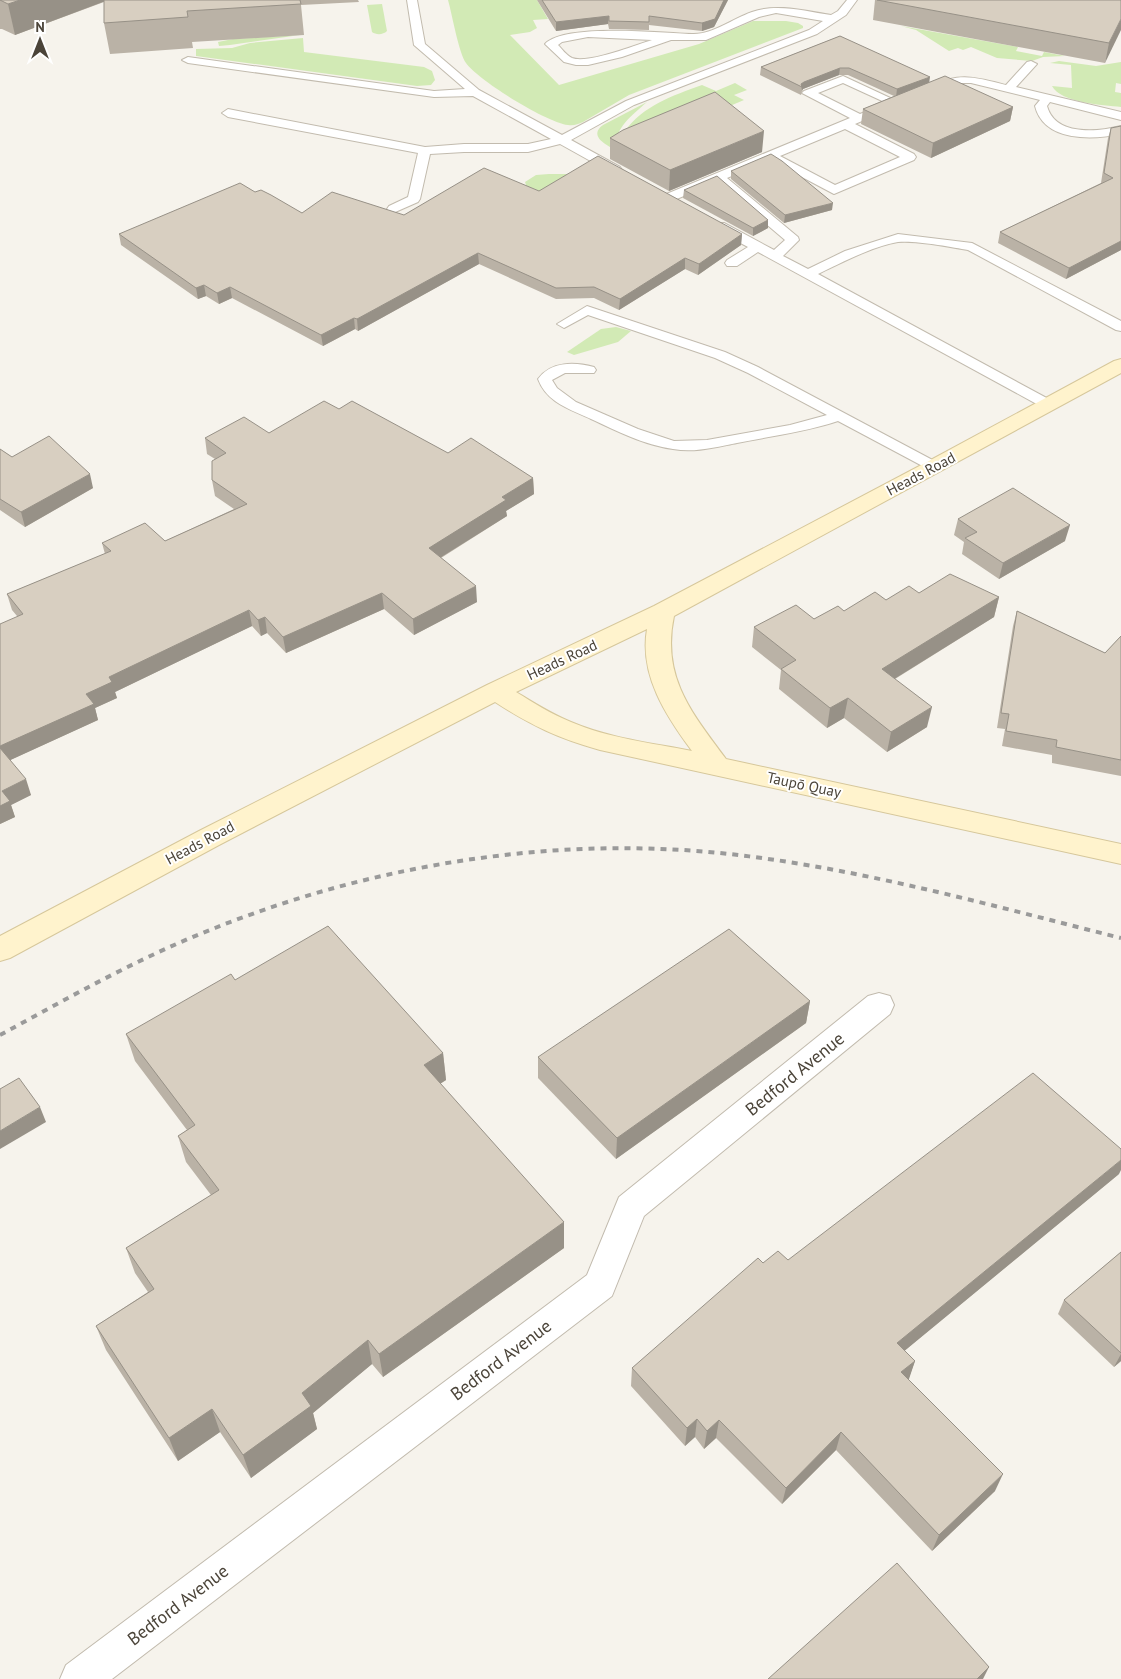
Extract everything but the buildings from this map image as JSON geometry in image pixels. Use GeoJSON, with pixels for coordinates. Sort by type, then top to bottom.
{"type":"FeatureCollection","features":[{"type":"Feature","properties":{"kind":"main road","name":"Heads Road"},"geometry":{"type":"LineString","coordinates":[[0,950],[209,838],[496,691],[663,612],[1121,365]]}},
{"type":"Feature","properties":{"kind":"main road"},"geometry":{"type":"LineString","coordinates":[[663,612],[658,642],[663,679],[680,717],[716,765]]}},
{"type":"Feature","properties":{"kind":"main road","name":"Taupō Quay"},"geometry":{"type":"LineString","coordinates":[[496,691],[534,715],[562,729],[600,741],[1121,854]]}},
{"type":"Feature","properties":{"kind":"street","name":"Bedford Avenue"},"geometry":{"type":"LineString","coordinates":[[80,1679],[600,1285],[631,1207],[879,1005]]}},
{"type":"Feature","properties":{"kind":"lane"},"geometry":{"type":"LineString","coordinates":[[412,0],[420,45],[475,92],[629,177]]}},
{"type":"Feature","properties":{"kind":"lane"},"geometry":{"type":"LineString","coordinates":[[228,113],[425,151],[464,148],[528,148],[562,140],[630,104],[813,32],[842,13],[852,0]]}},
{"type":"Feature","properties":{"kind":"lane"},"geometry":{"type":"LineString","coordinates":[[669,37],[630,51],[581,63],[568,60],[551,44],[559,38],[588,34],[702,38],[756,14],[776,10],[833,19]]}},
{"type":"Feature","properties":{"kind":"lane"},"geometry":{"type":"LineString","coordinates":[[188,60],[434,94],[475,92]]}},
{"type":"Feature","properties":{"kind":"lane"},"geometry":{"type":"LineString","coordinates":[[1008,89],[1031,64]]}},
{"type":"Feature","properties":{"kind":"lane"},"geometry":{"type":"LineString","coordinates":[[668,198],[899,101],[843,79],[808,93],[858,118]]}},
{"type":"Feature","properties":{"kind":"lane"},"geometry":{"type":"LineString","coordinates":[[918,93],[956,80],[980,82],[1046,100],[1121,116]]}},
{"type":"Feature","properties":{"kind":"lane"},"geometry":{"type":"LineString","coordinates":[[1046,100],[1041,106],[1041,113],[1047,121],[1058,127],[1090,134],[1106,134],[1121,130]]}},
{"type":"Feature","properties":{"kind":"lane"},"geometry":{"type":"LineString","coordinates":[[770,155],[834,190],[910,157],[845,124]]}},
{"type":"Feature","properties":{"kind":"lane"},"geometry":{"type":"LineString","coordinates":[[393,209],[414,199],[425,151]]}},
{"type":"Feature","properties":{"kind":"lane"},"geometry":{"type":"LineString","coordinates":[[719,177],[793,240],[775,256]]}},
{"type":"Feature","properties":{"kind":"lane"},"geometry":{"type":"LineString","coordinates":[[652,190],[682,206]]}},
{"type":"Feature","properties":{"kind":"lane"},"geometry":{"type":"LineString","coordinates":[[706,219],[1049,405]]}},
{"type":"Feature","properties":{"kind":"lane"},"geometry":{"type":"LineString","coordinates":[[808,274],[850,254],[898,238],[972,247],[1121,327]]}},
{"type":"Feature","properties":{"kind":"lane"},"geometry":{"type":"LineString","coordinates":[[732,263],[757,247]]}},
{"type":"Feature","properties":{"kind":"lane"},"geometry":{"type":"LineString","coordinates":[[564,324],[587,310],[720,355],[753,370],[935,467]]}},
{"type":"Feature","properties":{"kind":"lane"},"geometry":{"type":"LineString","coordinates":[[589,370],[575,367],[552,372],[545,379],[547,388],[556,396],[578,409],[626,429],[674,445],[696,445],[750,437],[822,423],[840,416]]}},
{"type":"Feature","properties":{"kind":"green space"},"geometry":{"type":"Polygon","coordinates":[[[448,0],[537,0],[548,19],[533,20],[537,28],[530,32],[510,35],[559,85],[699,44],[753,21],[786,21],[798,23],[803,28],[629,95],[583,122],[570,125],[545,117],[529,109],[498,90],[473,71],[463,58],[448,0]]]}},
{"type":"Feature","properties":{"kind":"green space"},"geometry":{"type":"Polygon","coordinates":[[[382,4],[387,31],[377,34],[372,32],[367,5],[382,4]]]}},
{"type":"Feature","properties":{"kind":"green space"},"geometry":{"type":"Polygon","coordinates":[[[901,26],[1018,47],[1016,51],[1042,56],[1044,52],[1065,56],[1043,57],[1032,61],[997,58],[971,47],[963,50],[958,48],[949,51],[916,30],[901,26]]]}},
{"type":"Feature","properties":{"kind":"green space"},"geometry":{"type":"Polygon","coordinates":[[[300,35],[219,46],[218,42],[233,39],[300,35]]]}},
{"type":"Feature","properties":{"kind":"green space"},"geometry":{"type":"Polygon","coordinates":[[[303,38],[304,52],[424,67],[432,71],[435,80],[431,85],[417,86],[196,56],[196,49],[232,48],[250,43],[303,38]]]}},
{"type":"Feature","properties":{"kind":"green space"},"geometry":{"type":"Polygon","coordinates":[[[1059,61],[1096,66],[1121,62],[1121,84],[1116,83],[1115,92],[1121,93],[1121,107],[1073,100],[1057,92],[1052,86],[1072,88],[1071,65],[1050,63],[1059,61]]]}},
{"type":"Feature","properties":{"kind":"green space"},"geometry":{"type":"Polygon","coordinates":[[[735,83],[747,90],[734,95],[744,100],[626,150],[624,132],[640,115],[659,102],[702,85],[716,91],[735,83]]]}},
{"type":"Feature","properties":{"kind":"green space"},"geometry":{"type":"Polygon","coordinates":[[[647,102],[621,128],[615,141],[614,149],[600,139],[597,132],[603,125],[647,102]]]}},
{"type":"Feature","properties":{"kind":"green space"},"geometry":{"type":"Polygon","coordinates":[[[577,174],[534,199],[520,188],[526,185],[525,182],[536,175],[577,174]]]}},
{"type":"Feature","properties":{"kind":"green space"},"geometry":{"type":"Polygon","coordinates":[[[616,327],[631,331],[618,342],[574,355],[567,352],[601,329],[616,327]]]}},
{"type":"Feature","properties":{"kind":"railway"},"geometry":{"type":"LineString","coordinates":[[0,1035],[106,978],[187,939],[275,906],[337,887],[399,872],[463,860],[527,853],[592,849],[656,849],[720,853],[771,859],[922,888],[1121,938]]}}]}
